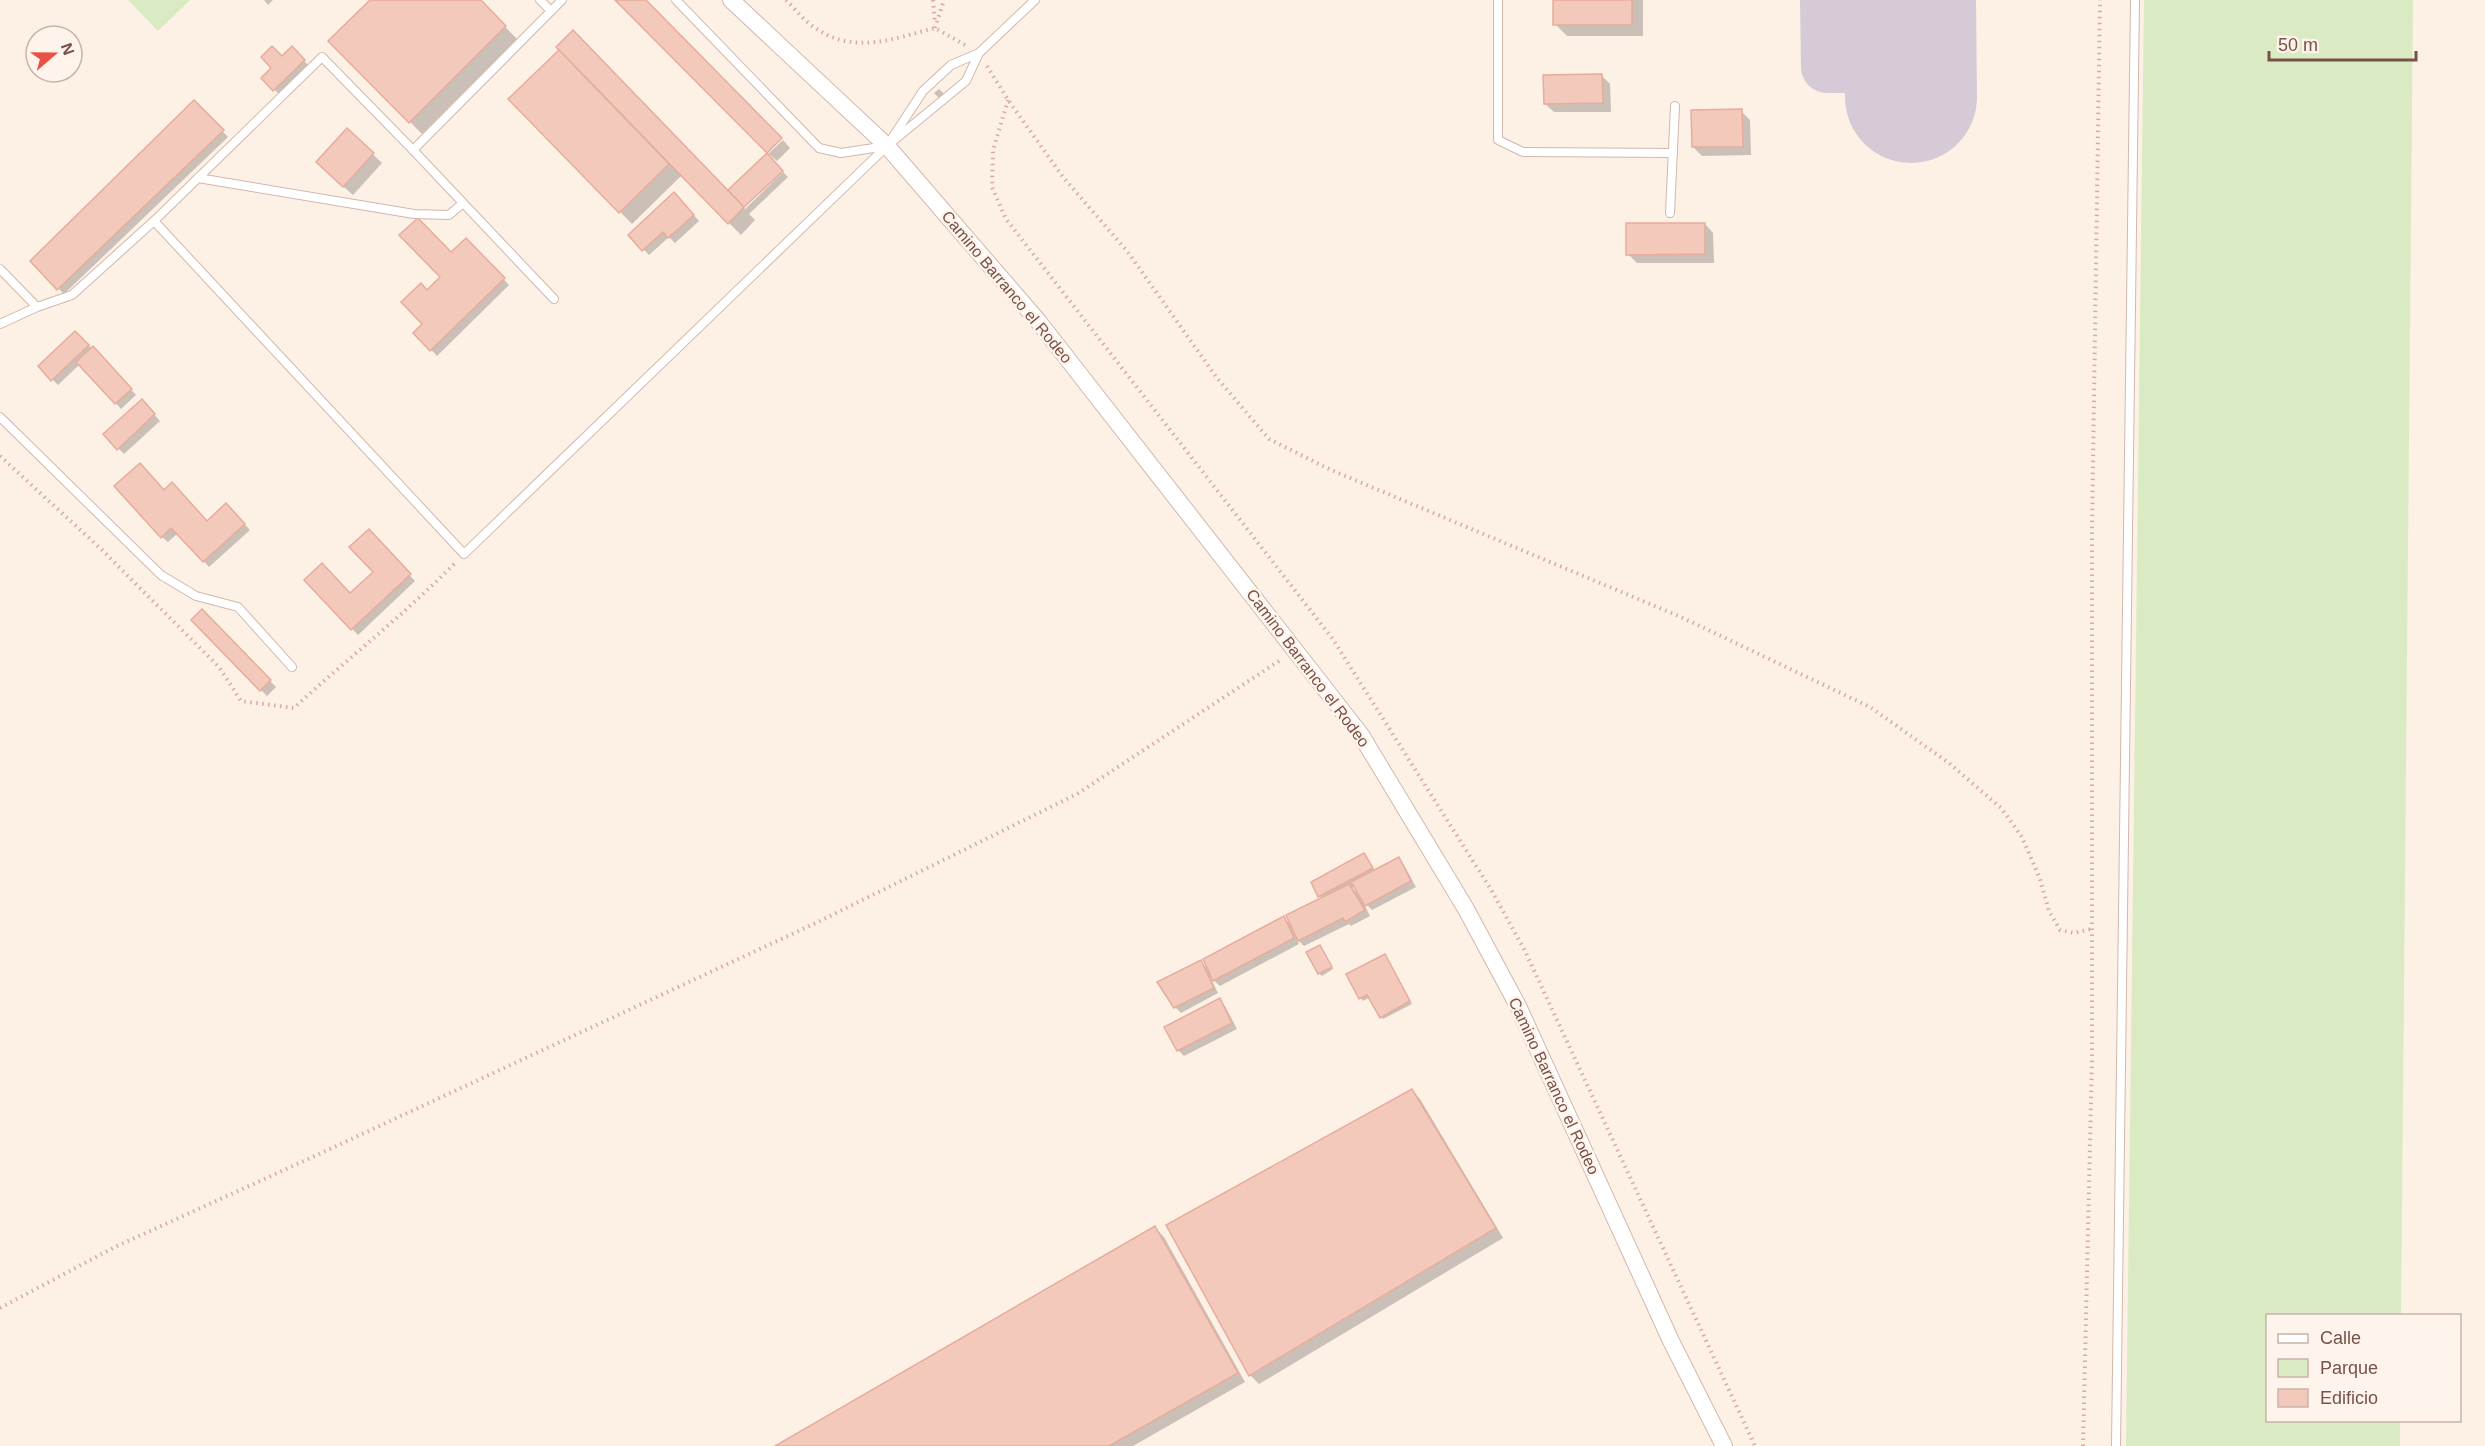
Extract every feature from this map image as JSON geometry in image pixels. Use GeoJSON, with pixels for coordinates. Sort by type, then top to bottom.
{"type":"FeatureCollection","features":[{"type":"Feature","properties":{"kind":"street","name":"Camino Barranco el Rodeo"},"geometry":{"type":"LineString","coordinates":[[731,0],[887,146],[1038,321],[1297,650],[1361,735],[1471,919],[1518,1006],[1671,1341],[1724,1446]]}},
{"type":"Feature","properties":{"kind":"lane"},"geometry":{"type":"LineString","coordinates":[[540,0],[551,11]]}},
{"type":"Feature","properties":{"kind":"lane"},"geometry":{"type":"LineString","coordinates":[[413,150],[562,0]]}},
{"type":"Feature","properties":{"kind":"lane"},"geometry":{"type":"LineString","coordinates":[[676,0],[819,148],[842,153],[887,146],[923,91],[951,65],[979,53],[1035,0]]}},
{"type":"Feature","properties":{"kind":"lane"},"geometry":{"type":"LineString","coordinates":[[1497,0],[1498,140],[1523,152],[1673,153]]}},
{"type":"Feature","properties":{"kind":"lane"},"geometry":{"type":"LineString","coordinates":[[2116,1446],[2135,0]]}},
{"type":"Feature","properties":{"kind":"lane"},"geometry":{"type":"LineString","coordinates":[[154,221],[464,554],[887,146],[966,81],[979,53]]}},
{"type":"Feature","properties":{"kind":"lane"},"geometry":{"type":"LineString","coordinates":[[0,324],[37,307],[72,295],[154,221],[322,57],[554,299]]}},
{"type":"Feature","properties":{"kind":"lane"},"geometry":{"type":"LineString","coordinates":[[1671,213],[1675,106]]}},
{"type":"Feature","properties":{"kind":"lane"},"geometry":{"type":"LineString","coordinates":[[198,178],[414,214],[449,214],[463,203]]}},
{"type":"Feature","properties":{"kind":"lane"},"geometry":{"type":"LineString","coordinates":[[0,269],[37,307]]}},
{"type":"Feature","properties":{"kind":"lane"},"geometry":{"type":"LineString","coordinates":[[0,417],[161,575],[196,596],[238,607],[292,667]]}},
{"type":"Feature","properties":{"kind":"path"},"geometry":{"type":"LineString","coordinates":[[786,0],[815,28],[840,42],[872,44],[935,28],[979,53],[1008,100],[1063,177],[1127,251],[1217,378],[1269,439],[1331,470],[1681,616],[1870,707],[1949,763],[2001,808],[2022,837],[2040,879],[2049,911],[2060,930],[2074,933],[2091,929]]}},
{"type":"Feature","properties":{"kind":"path"},"geometry":{"type":"LineString","coordinates":[[933,0],[935,28]]}},
{"type":"Feature","properties":{"kind":"path"},"geometry":{"type":"LineString","coordinates":[[935,28],[944,0]]}},
{"type":"Feature","properties":{"kind":"path"},"geometry":{"type":"LineString","coordinates":[[2083,1446],[2092,1058],[2092,544],[2100,0]]}},
{"type":"Feature","properties":{"kind":"path"},"geometry":{"type":"LineString","coordinates":[[0,1308],[115,1247],[797,932],[1077,794],[1297,650]]}},
{"type":"Feature","properties":{"kind":"green space"},"geometry":{"type":"Polygon","coordinates":[[[128,0],[190,0],[158,31],[128,0]]]}},
{"type":"Feature","properties":{"kind":"green space"},"geometry":{"type":"Polygon","coordinates":[[[2144,0],[2413,0],[2401,1314],[2266,1314],[2266,1422],[2400,1422],[2400,1446],[2126,1446],[2144,0]]]}},
{"type":"Feature","properties":{"kind":"building"},"geometry":{"type":"Polygon","coordinates":[[[370,0],[481,0],[506,26],[409,123],[328,41],[370,0]]]}},
{"type":"Feature","properties":{"kind":"building"},"geometry":{"type":"Polygon","coordinates":[[[615,0],[646,0],[782,138],[767,153],[615,0]]]}},
{"type":"Feature","properties":{"kind":"building"},"geometry":{"type":"Polygon","coordinates":[[[1553,0],[1632,0],[1632,25],[1553,25],[1553,0]]]}},
{"type":"Feature","properties":{"kind":"building"},"geometry":{"type":"Polygon","coordinates":[[[573,30],[744,207],[728,224],[556,47],[573,30]]]}},
{"type":"Feature","properties":{"kind":"building"},"geometry":{"type":"Polygon","coordinates":[[[272,46],[282,56],[292,46],[305,60],[273,91],[261,78],[271,68],[261,57],[272,46]]]}},
{"type":"Feature","properties":{"kind":"building"},"geometry":{"type":"Polygon","coordinates":[[[559,50],[669,164],[619,213],[508,99],[559,50]]]}},
{"type":"Feature","properties":{"kind":"building"},"geometry":{"type":"Polygon","coordinates":[[[1602,74],[1603,103],[1544,104],[1543,75],[1602,74]]]}},
{"type":"Feature","properties":{"kind":"building"},"geometry":{"type":"Polygon","coordinates":[[[194,100],[224,130],[57,290],[30,261],[194,100]]]}},
{"type":"Feature","properties":{"kind":"building"},"geometry":{"type":"Polygon","coordinates":[[[1742,109],[1743,147],[1692,147],[1691,110],[1742,109]]]}},
{"type":"Feature","properties":{"kind":"building"},"geometry":{"type":"Polygon","coordinates":[[[347,128],[374,153],[343,187],[316,162],[347,128]]]}},
{"type":"Feature","properties":{"kind":"building"},"geometry":{"type":"Polygon","coordinates":[[[767,153],[783,171],[744,207],[728,190],[767,153]]]}},
{"type":"Feature","properties":{"kind":"building"},"geometry":{"type":"Polygon","coordinates":[[[674,192],[694,215],[668,238],[663,232],[642,251],[628,235],[674,192]]]}},
{"type":"Feature","properties":{"kind":"building"},"geometry":{"type":"Polygon","coordinates":[[[418,218],[451,252],[466,238],[505,278],[430,351],[413,333],[422,324],[401,302],[421,283],[427,290],[440,277],[399,235],[418,218]]]}},
{"type":"Feature","properties":{"kind":"building"},"geometry":{"type":"Polygon","coordinates":[[[1626,223],[1705,223],[1705,254],[1626,255],[1626,223]]]}},
{"type":"Feature","properties":{"kind":"building"},"geometry":{"type":"Polygon","coordinates":[[[75,331],[89,345],[51,381],[38,366],[75,331]]]}},
{"type":"Feature","properties":{"kind":"building"},"geometry":{"type":"Polygon","coordinates":[[[93,346],[132,389],[115,404],[76,362],[93,346]]]}},
{"type":"Feature","properties":{"kind":"building"},"geometry":{"type":"Polygon","coordinates":[[[142,399],[155,414],[117,450],[103,434],[142,399]]]}},
{"type":"Feature","properties":{"kind":"building"},"geometry":{"type":"Polygon","coordinates":[[[140,463],[164,490],[172,482],[207,521],[226,503],[245,524],[203,562],[171,528],[161,538],[114,486],[140,463]]]}},
{"type":"Feature","properties":{"kind":"building"},"geometry":{"type":"Polygon","coordinates":[[[369,529],[411,574],[351,630],[304,580],[322,563],[350,593],[373,572],[349,547],[369,529]]]}},
{"type":"Feature","properties":{"kind":"building"},"geometry":{"type":"Polygon","coordinates":[[[202,609],[271,680],[260,691],[191,620],[202,609]]]}},
{"type":"Feature","properties":{"kind":"building"},"geometry":{"type":"Polygon","coordinates":[[[1364,853],[1373,868],[1318,897],[1311,882],[1364,853]]]}},
{"type":"Feature","properties":{"kind":"building"},"geometry":{"type":"Polygon","coordinates":[[[1399,857],[1411,881],[1365,906],[1351,882],[1399,857]]]}},
{"type":"Feature","properties":{"kind":"building"},"geometry":{"type":"Polygon","coordinates":[[[1349,884],[1365,910],[1345,922],[1343,918],[1298,941],[1286,915],[1349,884]]]}},
{"type":"Feature","properties":{"kind":"building"},"geometry":{"type":"Polygon","coordinates":[[[1284,916],[1294,938],[1213,981],[1203,959],[1284,916]]]}},
{"type":"Feature","properties":{"kind":"building"},"geometry":{"type":"Polygon","coordinates":[[[1320,945],[1332,967],[1318,974],[1306,952],[1320,945]]]}},
{"type":"Feature","properties":{"kind":"building"},"geometry":{"type":"Polygon","coordinates":[[[1385,954],[1410,1001],[1380,1018],[1367,995],[1359,999],[1346,974],[1385,954]]]}},
{"type":"Feature","properties":{"kind":"building"},"geometry":{"type":"Polygon","coordinates":[[[1201,960],[1214,988],[1174,1008],[1157,982],[1201,960]]]}},
{"type":"Feature","properties":{"kind":"building"},"geometry":{"type":"Polygon","coordinates":[[[1220,998],[1232,1023],[1177,1051],[1164,1027],[1220,998]]]}},
{"type":"Feature","properties":{"kind":"building"},"geometry":{"type":"Polygon","coordinates":[[[1412,1089],[1496,1228],[1249,1376],[1166,1225],[1412,1089]]]}},
{"type":"Feature","properties":{"kind":"building"},"geometry":{"type":"Polygon","coordinates":[[[1155,1226],[1238,1373],[1109,1446],[775,1446],[1155,1226]]]}},
{"type":"Feature","properties":{"kind":"taxiway"},"geometry":{"type":"LineString","coordinates":[[1826,0],[1827,67],[1879,67]]}},
{"type":"Feature","properties":{"kind":"taxiway"},"geometry":{"type":"LineString","coordinates":[[1878,0],[1879,90]]}},
{"type":"Feature","properties":{"kind":"runway"},"geometry":{"type":"LineString","coordinates":[[1910,0],[1911,97]]}}]}
